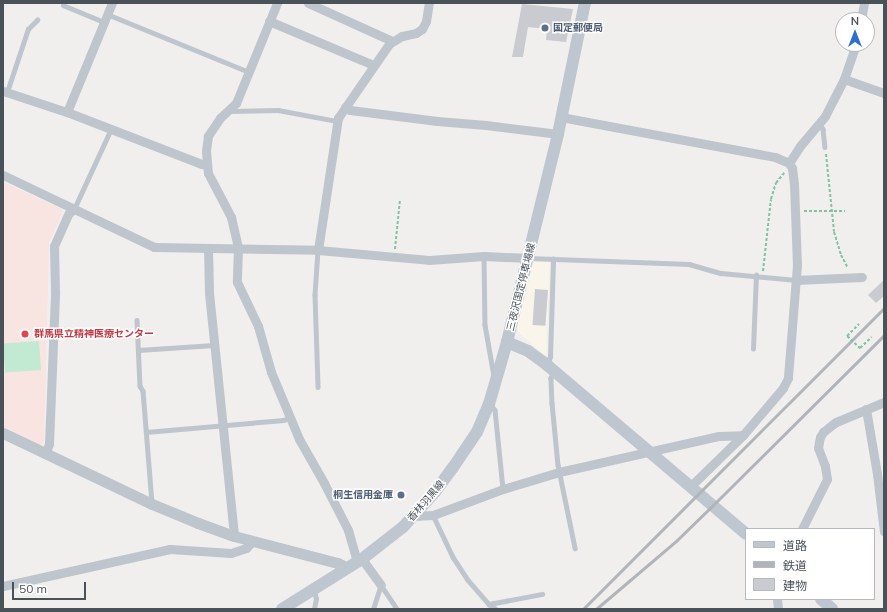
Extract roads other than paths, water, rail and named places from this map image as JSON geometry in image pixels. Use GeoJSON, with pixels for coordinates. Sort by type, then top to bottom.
{"type":"FeatureCollection","features":[{"type":"Feature","properties":{"kind":"main road","name":"三夜沢国定停車場線"},"geometry":{"type":"LineString","coordinates":[[585,3],[558,134],[507,342],[528,351],[551,368],[745,533]]}},
{"type":"Feature","properties":{"kind":"main road","name":"香林羽黒線"},"geometry":{"type":"LineString","coordinates":[[282,609],[355,563],[392,536],[414,516],[448,475],[469,444],[489,404],[507,342]]}},
{"type":"Feature","properties":{"kind":"main road"},"geometry":{"type":"LineString","coordinates":[[822,600],[832,609]]}},
{"type":"Feature","properties":{"kind":"street"},"geometry":{"type":"LineString","coordinates":[[67,112],[112,3]]}},
{"type":"Feature","properties":{"kind":"street"},"geometry":{"type":"LineString","coordinates":[[277,3],[236,103],[226,110],[208,136],[206,151],[208,173],[231,217],[238,248],[238,285],[258,326],[270,372],[299,439],[348,530],[355,563],[381,585]]}},
{"type":"Feature","properties":{"kind":"street"},"geometry":{"type":"LineString","coordinates":[[308,3],[392,41]]}},
{"type":"Feature","properties":{"kind":"street"},"geometry":{"type":"LineString","coordinates":[[318,250],[337,120],[373,64],[392,41],[416,33],[422,29],[426,21],[429,3]]}},
{"type":"Feature","properties":{"kind":"street"},"geometry":{"type":"LineString","coordinates":[[270,21],[373,64]]}},
{"type":"Feature","properties":{"kind":"street"},"geometry":{"type":"LineString","coordinates":[[691,486],[743,434],[783,388],[788,378],[796,280],[795,211],[790,165],[803,142],[820,124],[844,79],[853,52]]}},
{"type":"Feature","properties":{"kind":"street"},"geometry":{"type":"LineString","coordinates":[[844,79],[884,92]]}},
{"type":"Feature","properties":{"kind":"street"},"geometry":{"type":"LineString","coordinates":[[5,91],[67,112],[202,164],[207,163]]}},
{"type":"Feature","properties":{"kind":"street"},"geometry":{"type":"LineString","coordinates":[[344,107],[350,110],[437,121],[486,125],[558,134]]}},
{"type":"Feature","properties":{"kind":"street"},"geometry":{"type":"LineString","coordinates":[[561,117],[775,157],[790,165]]}},
{"type":"Feature","properties":{"kind":"street"},"geometry":{"type":"LineString","coordinates":[[3,175],[149,245],[161,247],[318,250],[392,258],[429,260],[484,256],[528,258]]}},
{"type":"Feature","properties":{"kind":"street"},"geometry":{"type":"LineString","coordinates":[[45,454],[49,444],[55,292],[54,246],[69,214],[74,209]]}},
{"type":"Feature","properties":{"kind":"street"},"geometry":{"type":"LineString","coordinates":[[208,248],[209,293],[224,425],[234,536]]}},
{"type":"Feature","properties":{"kind":"street"},"geometry":{"type":"LineString","coordinates":[[796,280],[862,277]]}},
{"type":"Feature","properties":{"kind":"street"},"geometry":{"type":"LineString","coordinates":[[803,528],[828,479],[818,448],[820,438],[830,426],[884,402]]}},
{"type":"Feature","properties":{"kind":"street"},"geometry":{"type":"LineString","coordinates":[[866,409],[883,510],[884,532]]}},
{"type":"Feature","properties":{"kind":"street"},"geometry":{"type":"LineString","coordinates":[[3,433],[152,504],[234,536],[338,563],[355,563]]}},
{"type":"Feature","properties":{"kind":"street"},"geometry":{"type":"LineString","coordinates":[[414,516],[434,515],[504,489],[559,472],[726,434],[743,434]]}},
{"type":"Feature","properties":{"kind":"street"},"geometry":{"type":"LineString","coordinates":[[3,586],[170,549],[231,553],[246,548],[253,541]]}},
{"type":"Feature","properties":{"kind":"lane"},"geometry":{"type":"LineString","coordinates":[[63,5],[106,18],[249,72]]}},
{"type":"Feature","properties":{"kind":"lane"},"geometry":{"type":"LineString","coordinates":[[5,91],[28,29],[36,20]]}},
{"type":"Feature","properties":{"kind":"lane"},"geometry":{"type":"LineString","coordinates":[[226,110],[278,110],[337,120]]}},
{"type":"Feature","properties":{"kind":"lane"},"geometry":{"type":"LineString","coordinates":[[820,124],[823,129],[825,146]]}},
{"type":"Feature","properties":{"kind":"lane"},"geometry":{"type":"LineString","coordinates":[[74,209],[112,129]]}},
{"type":"Feature","properties":{"kind":"lane"},"geometry":{"type":"LineString","coordinates":[[318,250],[315,295],[318,387]]}},
{"type":"Feature","properties":{"kind":"lane"},"geometry":{"type":"LineString","coordinates":[[484,256],[485,325],[493,375],[497,380]]}},
{"type":"Feature","properties":{"kind":"lane"},"geometry":{"type":"LineString","coordinates":[[528,258],[689,264],[721,273],[756,275],[796,280]]}},
{"type":"Feature","properties":{"kind":"lane"},"geometry":{"type":"LineString","coordinates":[[553,259],[550,357],[552,403],[559,472],[575,548]]}},
{"type":"Feature","properties":{"kind":"lane"},"geometry":{"type":"LineString","coordinates":[[753,349],[756,275]]}},
{"type":"Feature","properties":{"kind":"lane"},"geometry":{"type":"LineString","coordinates":[[137,320],[140,386],[143,391],[152,504]]}},
{"type":"Feature","properties":{"kind":"lane"},"geometry":{"type":"LineString","coordinates":[[138,350],[215,345]]}},
{"type":"Feature","properties":{"kind":"lane"},"geometry":{"type":"LineString","coordinates":[[489,404],[495,410],[504,489]]}},
{"type":"Feature","properties":{"kind":"lane"},"geometry":{"type":"LineString","coordinates":[[146,432],[290,418]]}},
{"type":"Feature","properties":{"kind":"lane"},"geometry":{"type":"LineString","coordinates":[[434,515],[453,557],[468,580],[489,604],[496,609]]}},
{"type":"Feature","properties":{"kind":"lane"},"geometry":{"type":"LineString","coordinates":[[373,609],[381,585]]}},
{"type":"Feature","properties":{"kind":"lane"},"geometry":{"type":"LineString","coordinates":[[381,585],[397,609]]}},
{"type":"Feature","properties":{"kind":"lane"},"geometry":{"type":"LineString","coordinates":[[314,589],[316,599],[314,609]]}},
{"type":"Feature","properties":{"kind":"lane"},"geometry":{"type":"LineString","coordinates":[[489,604],[542,594]]}},
{"type":"Feature","properties":{"kind":"railway"},"geometry":{"type":"LineString","coordinates":[[583,609],[884,308]]}},
{"type":"Feature","properties":{"kind":"railway"},"geometry":{"type":"LineString","coordinates":[[596,609],[677,540],[884,335]]}},
{"type":"Feature","properties":{"kind":"place","name":"国定郵便局"},"geometry":{"type":"Point","coordinates":[545,28]}},
{"type":"Feature","properties":{"kind":"place","name":"群馬県立精神医療センター"},"geometry":{"type":"Point","coordinates":[25,334]}},
{"type":"Feature","properties":{"kind":"place","name":"桐生信用金庫"},"geometry":{"type":"Point","coordinates":[401,495]}}]}
